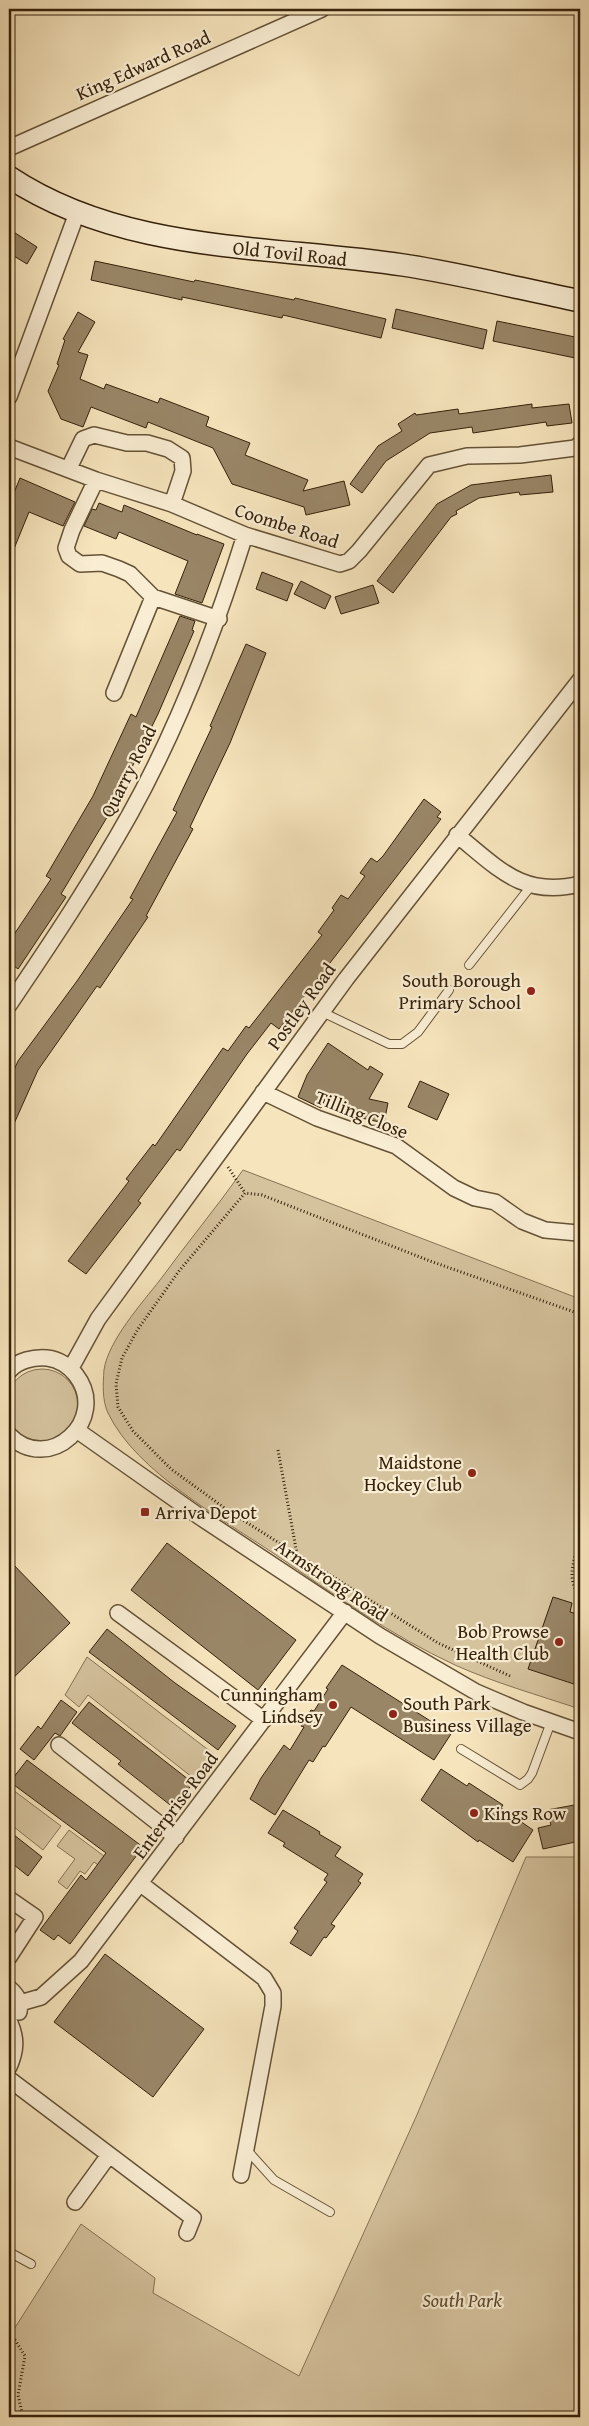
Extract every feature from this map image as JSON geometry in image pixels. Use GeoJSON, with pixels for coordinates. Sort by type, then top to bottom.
{"type":"FeatureCollection","features":[{"type":"Feature","properties":{"kind":"street","name":"King Edward Road"},"geometry":{"type":"LineString","coordinates":[[9,148],[322,9]]}},
{"type":"Feature","properties":{"kind":"street","name":"Old Tovil Road"},"geometry":{"type":"LineString","coordinates":[[9,177],[26,188],[77,213],[129,229],[178,240],[403,265],[580,301]]}},
{"type":"Feature","properties":{"kind":"street"},"geometry":{"type":"LineString","coordinates":[[9,397],[77,213]]}},
{"type":"Feature","properties":{"kind":"street"},"geometry":{"type":"LineString","coordinates":[[69,468],[82,440],[94,434],[127,444],[147,444],[168,450],[182,458],[183,471],[172,504]]}},
{"type":"Feature","properties":{"kind":"street","name":"Coombe Road"},"geometry":{"type":"LineString","coordinates":[[9,447],[69,468],[96,480],[172,504],[245,535],[340,564],[349,561],[359,551],[429,465],[467,456],[520,455],[574,448],[580,444]]}},
{"type":"Feature","properties":{"kind":"street"},"geometry":{"type":"LineString","coordinates":[[96,480],[72,530],[66,548],[69,556],[80,564],[102,563],[119,569],[130,574],[153,596],[219,618]]}},
{"type":"Feature","properties":{"kind":"street","name":"Quarry Road"},"geometry":{"type":"LineString","coordinates":[[9,1006],[78,902],[130,813],[178,716],[219,618],[245,535]]}},
{"type":"Feature","properties":{"kind":"street"},"geometry":{"type":"LineString","coordinates":[[114,693],[153,596]]}},
{"type":"Feature","properties":{"kind":"street","name":"Postley Road"},"geometry":{"type":"LineString","coordinates":[[71,1368],[98,1320],[322,1012],[580,680]]}},
{"type":"Feature","properties":{"kind":"street"},"geometry":{"type":"LineString","coordinates":[[457,836],[504,872],[531,886],[554,889],[580,884]]}},
{"type":"Feature","properties":{"kind":"street","name":"Tilling Close"},"geometry":{"type":"LineString","coordinates":[[263,1092],[317,1118],[396,1146],[454,1188],[475,1198],[495,1202],[522,1221],[545,1230],[580,1234]]}},
{"type":"Feature","properties":{"kind":"street"},"geometry":{"type":"LineString","coordinates":[[9,1435],[17,1443],[36,1449],[57,1447],[78,1431],[87,1404],[82,1383],[71,1368],[53,1359],[34,1357],[10,1366]]}},
{"type":"Feature","properties":{"kind":"street","name":"Armstrong Road"},"geometry":{"type":"LineString","coordinates":[[78,1431],[203,1519],[380,1636],[476,1692],[580,1732]]}},
{"type":"Feature","properties":{"kind":"street","name":"Enterprise Road"},"geometry":{"type":"LineString","coordinates":[[20,2003],[41,1997],[81,1961],[176,1838],[345,1612]]}},
{"type":"Feature","properties":{"kind":"street"},"geometry":{"type":"LineString","coordinates":[[118,1613],[264,1720]]}},
{"type":"Feature","properties":{"kind":"street"},"geometry":{"type":"LineString","coordinates":[[59,1745],[176,1838]]}},
{"type":"Feature","properties":{"kind":"street"},"geometry":{"type":"LineString","coordinates":[[141,1884],[246,1963],[264,1978],[273,1993],[273,2006],[241,2175]]}},
{"type":"Feature","properties":{"kind":"street"},"geometry":{"type":"LineString","coordinates":[[9,1899],[35,1918],[9,1957]]}},
{"type":"Feature","properties":{"kind":"street"},"geometry":{"type":"LineString","coordinates":[[9,1988],[20,2003],[20,2011],[9,2023],[15,2034],[15,2053],[9,2067]]}},
{"type":"Feature","properties":{"kind":"street"},"geometry":{"type":"LineString","coordinates":[[9,2079],[193,2218],[187,2233]]}},
{"type":"Feature","properties":{"kind":"street"},"geometry":{"type":"LineString","coordinates":[[75,2202],[110,2155]]}},
{"type":"Feature","properties":{"kind":"lane"},"geometry":{"type":"LineString","coordinates":[[469,965],[531,886]]}},
{"type":"Feature","properties":{"kind":"lane"},"geometry":{"type":"LineString","coordinates":[[322,1012],[389,1044],[402,1044],[418,1032],[449,990]]}},
{"type":"Feature","properties":{"kind":"lane"},"geometry":{"type":"LineString","coordinates":[[461,1749],[520,1785],[524,1784],[532,1773],[551,1722]]}},
{"type":"Feature","properties":{"kind":"lane"},"geometry":{"type":"LineString","coordinates":[[246,2149],[274,2180],[330,2212]]}},
{"type":"Feature","properties":{"kind":"lane"},"geometry":{"type":"LineString","coordinates":[[9,2252],[30,2264]]}},
{"type":"Feature","properties":{"kind":"path"},"geometry":{"type":"LineString","coordinates":[[218,1154],[245,1194]]}},
{"type":"Feature","properties":{"kind":"path"},"geometry":{"type":"LineString","coordinates":[[245,1194],[262,1195],[430,1261],[580,1314]]}},
{"type":"Feature","properties":{"kind":"path"},"geometry":{"type":"LineString","coordinates":[[245,1194],[179,1271],[138,1329],[122,1358],[116,1384],[118,1408],[134,1431],[171,1469],[230,1512],[438,1643],[510,1676]]}},
{"type":"Feature","properties":{"kind":"path"},"geometry":{"type":"LineString","coordinates":[[278,1450],[297,1554]]}},
{"type":"Feature","properties":{"kind":"path"},"geometry":{"type":"LineString","coordinates":[[580,1540],[574,1558],[572,1574],[575,1587],[580,1595]]}},
{"type":"Feature","properties":{"kind":"path"},"geometry":{"type":"LineString","coordinates":[[9,2336],[15,2340],[25,2356],[18,2395],[23,2417]]}},
{"type":"Feature","properties":{"kind":"green space"},"geometry":{"type":"Polygon","coordinates":[[[243,1170],[580,1299],[580,1709],[501,1683],[455,1665],[386,1628],[183,1493],[159,1474],[121,1435],[108,1413],[104,1397],[104,1370],[112,1347],[135,1311],[243,1170]]]}},
{"type":"Feature","properties":{"kind":"green space"},"geometry":{"type":"Polygon","coordinates":[[[42,1369],[62,1375],[72,1385],[78,1405],[72,1425],[62,1435],[42,1441],[22,1435],[12,1425],[6,1405],[12,1385],[22,1375],[42,1369]]]}},
{"type":"Feature","properties":{"kind":"green space"},"geometry":{"type":"Polygon","coordinates":[[[87,1657],[215,1755],[197,1781],[88,1695],[79,1707],[65,1695],[87,1657]]]}},
{"type":"Feature","properties":{"kind":"green space"},"geometry":{"type":"Polygon","coordinates":[[[9,1787],[61,1826],[43,1850],[9,1823],[9,1787]]]}},
{"type":"Feature","properties":{"kind":"green space"},"geometry":{"type":"Polygon","coordinates":[[[69,1830],[124,1871],[118,1879],[94,1862],[85,1874],[80,1871],[67,1889],[58,1882],[75,1859],[57,1846],[69,1830]]]}},
{"type":"Feature","properties":{"kind":"green space","name":"South Park"},"geometry":{"type":"Polygon","coordinates":[[[526,1857],[580,1857],[580,2417],[9,2417],[9,2337],[81,2224],[155,2278],[153,2293],[299,2376],[416,2117],[526,1857]]]}},
{"type":"Feature","properties":{"kind":"building"},"geometry":{"type":"Polygon","coordinates":[[[9,229],[37,247],[27,264],[9,253],[9,229]]]}},
{"type":"Feature","properties":{"kind":"building"},"geometry":{"type":"Polygon","coordinates":[[[95,261],[194,282],[195,280],[294,300],[295,298],[386,319],[381,338],[283,315],[282,318],[182,297],[182,300],[91,280],[95,261]]]}},
{"type":"Feature","properties":{"kind":"building"},"geometry":{"type":"Polygon","coordinates":[[[396,309],[487,330],[483,349],[392,328],[396,309]]]}},
{"type":"Feature","properties":{"kind":"building"},"geometry":{"type":"Polygon","coordinates":[[[78,312],[95,322],[78,352],[88,355],[80,379],[104,389],[106,384],[158,403],[160,398],[209,417],[206,426],[250,443],[245,455],[308,480],[303,491],[344,481],[350,505],[306,515],[304,507],[232,484],[213,448],[148,422],[146,428],[91,407],[83,427],[61,419],[48,391],[59,365],[57,364],[65,340],[63,339],[78,312]]]}},
{"type":"Feature","properties":{"kind":"building"},"geometry":{"type":"Polygon","coordinates":[[[497,321],[580,338],[580,359],[493,341],[497,321]]]}},
{"type":"Feature","properties":{"kind":"building"},"geometry":{"type":"Polygon","coordinates":[[[532,404],[532,408],[569,404],[572,423],[547,426],[546,422],[473,433],[472,427],[430,433],[386,461],[362,493],[350,484],[378,446],[402,431],[398,424],[415,413],[416,415],[458,409],[459,414],[532,404]]]}},
{"type":"Feature","properties":{"kind":"building"},"geometry":{"type":"Polygon","coordinates":[[[551,475],[553,492],[520,495],[519,492],[479,498],[456,511],[457,514],[451,517],[393,593],[377,581],[437,504],[471,485],[551,475]]]}},
{"type":"Feature","properties":{"kind":"building"},"geometry":{"type":"Polygon","coordinates":[[[20,478],[75,502],[63,526],[29,512],[9,561],[9,505],[20,478]]]}},
{"type":"Feature","properties":{"kind":"building"},"geometry":{"type":"Polygon","coordinates":[[[99,503],[122,512],[124,505],[224,544],[202,603],[175,594],[188,561],[119,532],[116,539],[84,526],[92,509],[96,510],[99,503]]]}},
{"type":"Feature","properties":{"kind":"building"},"geometry":{"type":"Polygon","coordinates":[[[262,572],[293,584],[287,601],[256,589],[262,572]]]}},
{"type":"Feature","properties":{"kind":"building"},"geometry":{"type":"Polygon","coordinates":[[[301,581],[331,596],[325,609],[294,594],[301,581]]]}},
{"type":"Feature","properties":{"kind":"building"},"geometry":{"type":"Polygon","coordinates":[[[373,585],[379,603],[341,614],[335,597],[373,585]]]}},
{"type":"Feature","properties":{"kind":"building"},"geometry":{"type":"Polygon","coordinates":[[[180,616],[195,621],[192,630],[194,631],[158,714],[109,814],[61,894],[66,897],[18,969],[9,962],[9,942],[51,879],[46,876],[93,796],[131,714],[136,717],[180,616]]]}},
{"type":"Feature","properties":{"kind":"building"},"geometry":{"type":"Polygon","coordinates":[[[246,644],[266,653],[230,743],[190,827],[193,829],[146,916],[148,917],[100,988],[97,986],[38,1070],[9,1135],[9,1081],[18,1061],[77,981],[133,899],[130,898],[177,812],[173,810],[212,727],[210,726],[246,644]]]}},
{"type":"Feature","properties":{"kind":"building"},"geometry":{"type":"Polygon","coordinates":[[[424,799],[441,812],[437,817],[441,819],[279,1029],[271,1023],[247,1054],[180,1151],[177,1149],[138,1201],[141,1203],[86,1274],[68,1261],[129,1181],[126,1179],[153,1144],[155,1146],[223,1048],[228,1051],[246,1026],[249,1028],[322,935],[318,932],[334,910],[332,908],[341,895],[348,899],[365,876],[360,873],[371,858],[377,862],[383,856],[424,799]]]}},
{"type":"Feature","properties":{"kind":"building"},"geometry":{"type":"Polygon","coordinates":[[[328,1043],[368,1070],[370,1066],[383,1074],[369,1099],[388,1103],[384,1123],[357,1117],[358,1114],[326,1097],[321,1108],[298,1097],[307,1075],[328,1043]]]}},
{"type":"Feature","properties":{"kind":"building"},"geometry":{"type":"Polygon","coordinates":[[[420,1081],[449,1094],[437,1120],[408,1107],[420,1081]]]}},
{"type":"Feature","properties":{"kind":"building"},"geometry":{"type":"Polygon","coordinates":[[[167,1543],[296,1640],[258,1690],[131,1590],[167,1543]]]}},
{"type":"Feature","properties":{"kind":"building"},"geometry":{"type":"Polygon","coordinates":[[[9,1560],[70,1623],[9,1682],[9,1560]]]}},
{"type":"Feature","properties":{"kind":"building","name":"Bob Prowse Health Club"},"geometry":{"type":"Polygon","coordinates":[[[553,1597],[572,1603],[570,1612],[580,1615],[580,1686],[528,1669],[553,1597]]]}},
{"type":"Feature","properties":{"kind":"building"},"geometry":{"type":"Polygon","coordinates":[[[107,1629],[175,1683],[236,1726],[218,1750],[89,1652],[107,1629]]]}},
{"type":"Feature","properties":{"kind":"building","name":"South Park Business Village"},"geometry":{"type":"Polygon","coordinates":[[[342,1665],[451,1734],[434,1760],[351,1707],[325,1747],[323,1746],[313,1762],[309,1760],[275,1815],[250,1799],[261,1778],[284,1745],[290,1750],[304,1727],[301,1726],[311,1710],[314,1711],[328,1689],[326,1688],[342,1665]]]}},
{"type":"Feature","properties":{"kind":"building"},"geometry":{"type":"Polygon","coordinates":[[[61,1700],[77,1712],[60,1736],[55,1733],[34,1760],[20,1749],[38,1726],[41,1729],[61,1700]]]}},
{"type":"Feature","properties":{"kind":"building"},"geometry":{"type":"Polygon","coordinates":[[[89,1702],[193,1783],[174,1808],[118,1764],[121,1761],[72,1723],[89,1702]]]}},
{"type":"Feature","properties":{"kind":"building"},"geometry":{"type":"Polygon","coordinates":[[[27,1760],[143,1847],[70,1944],[58,1935],[54,1940],[40,1930],[81,1875],[86,1880],[106,1853],[10,1782],[27,1760]]]}},
{"type":"Feature","properties":{"kind":"building","name":"Kings Row"},"geometry":{"type":"Polygon","coordinates":[[[441,1769],[467,1786],[469,1783],[503,1805],[501,1808],[533,1830],[513,1862],[479,1840],[478,1842],[421,1800],[441,1769]]]}},
{"type":"Feature","properties":{"kind":"building"},"geometry":{"type":"Polygon","coordinates":[[[580,1804],[580,1841],[543,1849],[538,1828],[551,1825],[547,1810],[580,1804]]]}},
{"type":"Feature","properties":{"kind":"building"},"geometry":{"type":"Polygon","coordinates":[[[283,1810],[341,1847],[335,1856],[363,1874],[358,1881],[361,1883],[331,1924],[335,1926],[326,1938],[324,1937],[311,1956],[290,1943],[298,1931],[294,1928],[327,1882],[324,1880],[328,1874],[283,1846],[285,1843],[268,1833],[283,1810]]]}},
{"type":"Feature","properties":{"kind":"building"},"geometry":{"type":"Polygon","coordinates":[[[9,1831],[42,1857],[28,1876],[9,1861],[9,1831]]]}},
{"type":"Feature","properties":{"kind":"building"},"geometry":{"type":"Polygon","coordinates":[[[105,1954],[204,2029],[153,2097],[54,2022],[105,1954]]]}},
{"type":"Feature","properties":{"kind":"place","name":"South Borough Primary School"},"geometry":{"type":"Point","coordinates":[531,991]}},
{"type":"Feature","properties":{"kind":"place","name":"Maidstone Hockey Club"},"geometry":{"type":"Point","coordinates":[472,1473]}},
{"type":"Feature","properties":{"kind":"place","name":"Arriva Depot"},"geometry":{"type":"Point","coordinates":[145,1512]}},
{"type":"Feature","properties":{"kind":"place","name":"Bob Prowse Health Club"},"geometry":{"type":"Point","coordinates":[559,1642]}},
{"type":"Feature","properties":{"kind":"place","name":"Cunningham Lindsey"},"geometry":{"type":"Point","coordinates":[333,1705]}},
{"type":"Feature","properties":{"kind":"place","name":"South Park Business Village"},"geometry":{"type":"Point","coordinates":[393,1714]}},
{"type":"Feature","properties":{"kind":"place","name":"Kings Row"},"geometry":{"type":"Point","coordinates":[474,1813]}}]}
